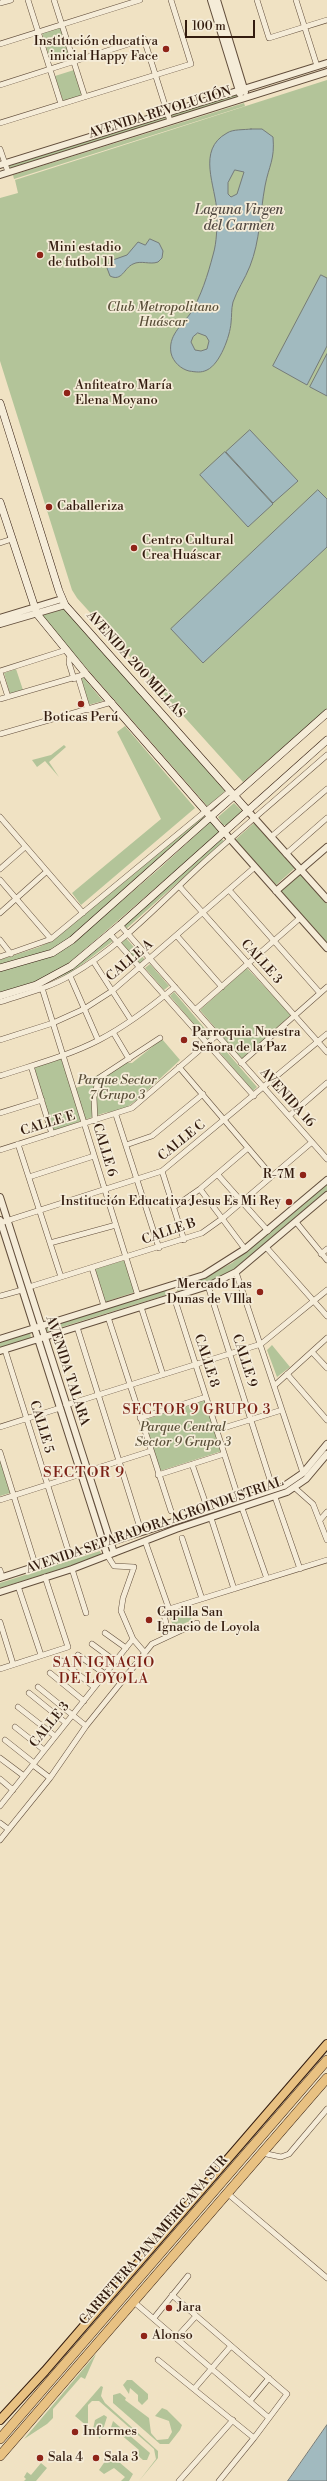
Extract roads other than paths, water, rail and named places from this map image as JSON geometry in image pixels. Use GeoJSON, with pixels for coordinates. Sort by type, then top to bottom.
{"type":"FeatureCollection","features":[{"type":"Feature","properties":{"kind":"highway","name":"CARRETERA PANAMERICANA SUR"},"geometry":{"type":"LineString","coordinates":[[0,2439],[327,2060]]}},
{"type":"Feature","properties":{"kind":"highway","name":"CARRETERA PANAMERICANA SUR"},"geometry":{"type":"LineString","coordinates":[[0,2456],[327,2078]]}},
{"type":"Feature","properties":{"kind":"main road","name":"AVENIDA 200 MILLAS"},"geometry":{"type":"LineString","coordinates":[[0,403],[64,602],[235,793],[248,811]]}},
{"type":"Feature","properties":{"kind":"main road"},"geometry":{"type":"LineString","coordinates":[[0,505],[36,610],[86,674],[224,832]]}},
{"type":"Feature","properties":{"kind":"main road"},"geometry":{"type":"LineString","coordinates":[[0,968],[52,953],[65,946],[209,814],[327,713]]}},
{"type":"Feature","properties":{"kind":"main road"},"geometry":{"type":"LineString","coordinates":[[0,996],[49,979],[71,966],[120,926],[327,740]]}},
{"type":"Feature","properties":{"kind":"main road"},"geometry":{"type":"LineString","coordinates":[[0,2420],[327,2044]]}},
{"type":"Feature","properties":{"kind":"street"},"geometry":{"type":"LineString","coordinates":[[0,3],[10,0]]}},
{"type":"Feature","properties":{"kind":"street"},"geometry":{"type":"LineString","coordinates":[[28,0],[61,104]]}},
{"type":"Feature","properties":{"kind":"street"},"geometry":{"type":"LineString","coordinates":[[54,0],[84,97]]}},
{"type":"Feature","properties":{"kind":"street"},"geometry":{"type":"LineString","coordinates":[[0,44],[140,0]]}},
{"type":"Feature","properties":{"kind":"street"},"geometry":{"type":"LineString","coordinates":[[0,123],[191,64],[171,0]]}},
{"type":"Feature","properties":{"kind":"street"},"geometry":{"type":"LineString","coordinates":[[211,0],[242,90]]}},
{"type":"Feature","properties":{"kind":"street"},"geometry":{"type":"LineString","coordinates":[[217,0],[244,98]]}},
{"type":"Feature","properties":{"kind":"street"},"geometry":{"type":"LineString","coordinates":[[257,0],[269,38],[327,20]]}},
{"type":"Feature","properties":{"kind":"street"},"geometry":{"type":"LineString","coordinates":[[296,0],[317,66]]}},
{"type":"Feature","properties":{"kind":"street"},"geometry":{"type":"LineString","coordinates":[[0,85],[144,38],[170,121]]}},
{"type":"Feature","properties":{"kind":"street","name":"AVENIDA REVOLUCIÓN"},"geometry":{"type":"LineString","coordinates":[[2,164],[327,63]]}},
{"type":"Feature","properties":{"kind":"street","name":"AVENIDA REVOLUCIÓN"},"geometry":{"type":"LineString","coordinates":[[0,175],[327,72]]}},
{"type":"Feature","properties":{"kind":"street"},"geometry":{"type":"LineString","coordinates":[[0,149],[2,164],[8,172]]}},
{"type":"Feature","properties":{"kind":"street"},"geometry":{"type":"LineString","coordinates":[[0,543],[12,539]]}},
{"type":"Feature","properties":{"kind":"street"},"geometry":{"type":"LineString","coordinates":[[0,618],[64,602]]}},
{"type":"Feature","properties":{"kind":"street"},"geometry":{"type":"LineString","coordinates":[[0,624],[36,610]]}},
{"type":"Feature","properties":{"kind":"street"},"geometry":{"type":"LineString","coordinates":[[8,697],[0,671],[68,652],[69,663],[88,710]]}},
{"type":"Feature","properties":{"kind":"street"},"geometry":{"type":"LineString","coordinates":[[0,699],[86,674]]}},
{"type":"Feature","properties":{"kind":"street"},"geometry":{"type":"LineString","coordinates":[[0,734],[112,702]]}},
{"type":"Feature","properties":{"kind":"street"},"geometry":{"type":"LineString","coordinates":[[0,1002],[42,988],[70,976],[93,961],[127,934],[230,838],[327,755]]}},
{"type":"Feature","properties":{"kind":"street"},"geometry":{"type":"LineString","coordinates":[[271,837],[327,788]]}},
{"type":"Feature","properties":{"kind":"street","name":"AVENIDA 200 MILLAS"},"geometry":{"type":"LineString","coordinates":[[248,811],[327,899]]}},
{"type":"Feature","properties":{"kind":"street"},"geometry":{"type":"LineString","coordinates":[[0,957],[51,939],[209,814]]}},
{"type":"Feature","properties":{"kind":"street"},"geometry":{"type":"LineString","coordinates":[[0,817],[83,913]]}},
{"type":"Feature","properties":{"kind":"street"},"geometry":{"type":"LineString","coordinates":[[286,854],[327,818]]}},
{"type":"Feature","properties":{"kind":"street"},"geometry":{"type":"LineString","coordinates":[[224,832],[327,948]]}},
{"type":"Feature","properties":{"kind":"street"},"geometry":{"type":"LineString","coordinates":[[0,870],[25,847]]}},
{"type":"Feature","properties":{"kind":"street"},"geometry":{"type":"LineString","coordinates":[[276,891],[327,847]]}},
{"type":"Feature","properties":{"kind":"street","name":"CALLE A"},"geometry":{"type":"LineString","coordinates":[[0,1040],[53,1023],[84,1008],[112,991],[141,968],[255,867]]}},
{"type":"Feature","properties":{"kind":"street"},"geometry":{"type":"LineString","coordinates":[[0,913],[46,872]]}},
{"type":"Feature","properties":{"kind":"street"},"geometry":{"type":"LineString","coordinates":[[0,880],[51,939]]}},
{"type":"Feature","properties":{"kind":"street","name":"CALLE 3"},"geometry":{"type":"LineString","coordinates":[[179,886],[327,1052]]}},
{"type":"Feature","properties":{"kind":"street"},"geometry":{"type":"LineString","coordinates":[[229,890],[274,943],[320,993]]}},
{"type":"Feature","properties":{"kind":"street"},"geometry":{"type":"LineString","coordinates":[[195,1010],[274,943],[300,918]]}},
{"type":"Feature","properties":{"kind":"street","name":"AVENIDA 16"},"geometry":{"type":"LineString","coordinates":[[120,926],[327,1159]]}},
{"type":"Feature","properties":{"kind":"street","name":"AVENIDA 16"},"geometry":{"type":"LineString","coordinates":[[110,934],[254,1096]]}},
{"type":"Feature","properties":{"kind":"street"},"geometry":{"type":"LineString","coordinates":[[177,936],[222,987]]}},
{"type":"Feature","properties":{"kind":"street"},"geometry":{"type":"LineString","coordinates":[[0,940],[12,954]]}},
{"type":"Feature","properties":{"kind":"street"},"geometry":{"type":"LineString","coordinates":[[93,961],[131,1020]]}},
{"type":"Feature","properties":{"kind":"street"},"geometry":{"type":"LineString","coordinates":[[70,976],[98,1040]]}},
{"type":"Feature","properties":{"kind":"street"},"geometry":{"type":"LineString","coordinates":[[0,1076],[63,1055],[98,1040],[131,1020],[175,987]]}},
{"type":"Feature","properties":{"kind":"street"},"geometry":{"type":"LineString","coordinates":[[241,1062],[327,987]]}},
{"type":"Feature","properties":{"kind":"street","name":"CALLE 6"},"geometry":{"type":"LineString","coordinates":[[42,988],[138,1296]]}},
{"type":"Feature","properties":{"kind":"street"},"geometry":{"type":"LineString","coordinates":[[112,1032],[129,1059]]}},
{"type":"Feature","properties":{"kind":"street","name":"CALLE C"},"geometry":{"type":"LineString","coordinates":[[0,1222],[162,1171],[264,1089],[327,1034]]}},
{"type":"Feature","properties":{"kind":"street","name":"CALLE E"},"geometry":{"type":"LineString","coordinates":[[0,1150],[116,1115],[139,1103],[217,1035]]}},
{"type":"Feature","properties":{"kind":"street"},"geometry":{"type":"LineString","coordinates":[[95,1121],[96,1083],[108,1071],[160,1038]]}},
{"type":"Feature","properties":{"kind":"street"},"geometry":{"type":"LineString","coordinates":[[31,1066],[52,1134]]}},
{"type":"Feature","properties":{"kind":"street"},"geometry":{"type":"LineString","coordinates":[[179,1067],[272,1176]]}},
{"type":"Feature","properties":{"kind":"street"},"geometry":{"type":"LineString","coordinates":[[289,1116],[327,1083]]}},
{"type":"Feature","properties":{"kind":"street"},"geometry":{"type":"LineString","coordinates":[[126,1145],[152,1136],[203,1094]]}},
{"type":"Feature","properties":{"kind":"street"},"geometry":{"type":"LineString","coordinates":[[0,1113],[42,1100]]}},
{"type":"Feature","properties":{"kind":"street"},"geometry":{"type":"LineString","coordinates":[[116,1115],[159,1248]]}},
{"type":"Feature","properties":{"kind":"street","name":"CALLE B"},"geometry":{"type":"LineString","coordinates":[[29,1286],[159,1248],[202,1233],[223,1218],[312,1142]]}},
{"type":"Feature","properties":{"kind":"street"},"geometry":{"type":"LineString","coordinates":[[18,1144],[61,1277]]}},
{"type":"Feature","properties":{"kind":"street"},"geometry":{"type":"LineString","coordinates":[[174,1206],[218,1175],[248,1148]]}},
{"type":"Feature","properties":{"kind":"street"},"geometry":{"type":"LineString","coordinates":[[29,1177],[94,1156]]}},
{"type":"Feature","properties":{"kind":"street"},"geometry":{"type":"LineString","coordinates":[[162,1171],[184,1240]]}},
{"type":"Feature","properties":{"kind":"street"},"geometry":{"type":"LineString","coordinates":[[218,1175],[268,1231]]}},
{"type":"Feature","properties":{"kind":"street"},"geometry":{"type":"LineString","coordinates":[[0,1339],[204,1275],[245,1250],[327,1180]]}},
{"type":"Feature","properties":{"kind":"street"},"geometry":{"type":"LineString","coordinates":[[200,1189],[223,1218],[245,1250]]}},
{"type":"Feature","properties":{"kind":"street"},"geometry":{"type":"LineString","coordinates":[[3,1351],[208,1286],[236,1272],[327,1195]]}},
{"type":"Feature","properties":{"kind":"street","name":"AVENIDA TALARA"},"geometry":{"type":"LineString","coordinates":[[0,1196],[29,1286],[41,1339],[63,1406],[88,1472],[114,1553]]}},
{"type":"Feature","properties":{"kind":"street","name":"AVENIDA TALARA"},"geometry":{"type":"LineString","coordinates":[[0,1222],[22,1290],[38,1327]]}},
{"type":"Feature","properties":{"kind":"street"},"geometry":{"type":"LineString","coordinates":[[296,1222],[327,1260]]}},
{"type":"Feature","properties":{"kind":"street"},"geometry":{"type":"LineString","coordinates":[[50,1244],[116,1224]]}},
{"type":"Feature","properties":{"kind":"street"},"geometry":{"type":"LineString","coordinates":[[266,1248],[327,1316]]}},
{"type":"Feature","properties":{"kind":"street"},"geometry":{"type":"LineString","coordinates":[[322,1254],[327,1249]]}},
{"type":"Feature","properties":{"kind":"street"},"geometry":{"type":"LineString","coordinates":[[92,1268],[104,1306]]}},
{"type":"Feature","properties":{"kind":"street"},"geometry":{"type":"LineString","coordinates":[[236,1272],[303,1473]]}},
{"type":"Feature","properties":{"kind":"street","name":"CALLE 9"},"geometry":{"type":"LineString","coordinates":[[208,1286],[273,1489]]}},
{"type":"Feature","properties":{"kind":"street"},"geometry":{"type":"LineString","coordinates":[[0,1296],[22,1290]]}},
{"type":"Feature","properties":{"kind":"street"},"geometry":{"type":"LineString","coordinates":[[0,1427],[261,1344],[327,1290]]}},
{"type":"Feature","properties":{"kind":"street","name":"CALLE 8"},"geometry":{"type":"LineString","coordinates":[[174,1297],[239,1500]]}},
{"type":"Feature","properties":{"kind":"street"},"geometry":{"type":"LineString","coordinates":[[141,1307],[163,1375]]}},
{"type":"Feature","properties":{"kind":"street"},"geometry":{"type":"LineString","coordinates":[[108,1318],[171,1511]]}},
{"type":"Feature","properties":{"kind":"street"},"geometry":{"type":"LineString","coordinates":[[77,1327],[97,1395],[142,1531]]}},
{"type":"Feature","properties":{"kind":"street"},"geometry":{"type":"LineString","coordinates":[[274,1386],[327,1338]]}},
{"type":"Feature","properties":{"kind":"street","name":"CALLE 5"},"geometry":{"type":"LineString","coordinates":[[3,1351],[27,1418],[70,1556]]}},
{"type":"Feature","properties":{"kind":"street"},"geometry":{"type":"LineString","coordinates":[[312,1352],[327,1368]]}},
{"type":"Feature","properties":{"kind":"street"},"geometry":{"type":"LineString","coordinates":[[287,1374],[327,1420]]}},
{"type":"Feature","properties":{"kind":"street"},"geometry":{"type":"LineString","coordinates":[[140,1418],[206,1397]]}},
{"type":"Feature","properties":{"kind":"street","name":"AVENIDA TALARA"},"geometry":{"type":"LineString","coordinates":[[63,1406],[81,1474],[107,1555]]}},
{"type":"Feature","properties":{"kind":"street"},"geometry":{"type":"LineString","coordinates":[[217,1430],[282,1410]]}},
{"type":"Feature","properties":{"kind":"street","name":"AVENIDA SEPARADORA AGROINDUSTRIAL"},"geometry":{"type":"LineString","coordinates":[[1,1577],[111,1544],[142,1531],[291,1482],[303,1473],[327,1444]]}},
{"type":"Feature","properties":{"kind":"street"},"geometry":{"type":"LineString","coordinates":[[88,1472],[151,1451]]}},
{"type":"Feature","properties":{"kind":"street"},"geometry":{"type":"LineString","coordinates":[[0,1452],[36,1566]]}},
{"type":"Feature","properties":{"kind":"street"},"geometry":{"type":"LineString","coordinates":[[158,1475],[224,1454]]}},
{"type":"Feature","properties":{"kind":"street","name":"AVENIDA SEPARADORA AGROINDUSTRIAL"},"geometry":{"type":"LineString","coordinates":[[0,1592],[72,1569],[145,1541],[275,1497],[296,1488],[309,1476],[327,1454]]}},
{"type":"Feature","properties":{"kind":"street"},"geometry":{"type":"LineString","coordinates":[[192,1464],[208,1510]]}},
{"type":"Feature","properties":{"kind":"street"},"geometry":{"type":"LineString","coordinates":[[0,1500],[81,1474]]}},
{"type":"Feature","properties":{"kind":"street"},"geometry":{"type":"LineString","coordinates":[[296,1488],[314,1504],[327,1540]]}},
{"type":"Feature","properties":{"kind":"street"},"geometry":{"type":"LineString","coordinates":[[275,1497],[300,1569]]}},
{"type":"Feature","properties":{"kind":"street"},"geometry":{"type":"LineString","coordinates":[[242,1508],[267,1579]]}},
{"type":"Feature","properties":{"kind":"street"},"geometry":{"type":"LineString","coordinates":[[320,1520],[327,1512]]}},
{"type":"Feature","properties":{"kind":"street"},"geometry":{"type":"LineString","coordinates":[[211,1518],[234,1589]]}},
{"type":"Feature","properties":{"kind":"street"},"geometry":{"type":"LineString","coordinates":[[182,1538],[202,1600]]}},
{"type":"Feature","properties":{"kind":"street"},"geometry":{"type":"LineString","coordinates":[[145,1541],[169,1609]]}},
{"type":"Feature","properties":{"kind":"street"},"geometry":{"type":"LineString","coordinates":[[107,1555],[114,1566],[134,1568],[121,1606],[122,1616],[133,1639],[145,1653]]}},
{"type":"Feature","properties":{"kind":"street"},"geometry":{"type":"LineString","coordinates":[[169,1635],[164,1615],[169,1609],[327,1560]]}},
{"type":"Feature","properties":{"kind":"street"},"geometry":{"type":"LineString","coordinates":[[72,1569],[86,1613]]}},
{"type":"Feature","properties":{"kind":"street"},"geometry":{"type":"LineString","coordinates":[[0,1570],[1,1577]]}},
{"type":"Feature","properties":{"kind":"street"},"geometry":{"type":"LineString","coordinates":[[0,1669],[68,1647],[45,1577]]}},
{"type":"Feature","properties":{"kind":"street"},"geometry":{"type":"LineString","coordinates":[[18,1586],[41,1655]]}},
{"type":"Feature","properties":{"kind":"street"},"geometry":{"type":"LineString","coordinates":[[0,1622],[13,1664]]}},
{"type":"Feature","properties":{"kind":"street"},"geometry":{"type":"LineString","coordinates":[[0,1840],[50,1778],[86,1726],[152,1644],[197,1623]]}},
{"type":"Feature","properties":{"kind":"street"},"geometry":{"type":"LineString","coordinates":[[105,1633],[126,1648]]}},
{"type":"Feature","properties":{"kind":"street","name":"CALLE 3"},"geometry":{"type":"LineString","coordinates":[[1,1803],[34,1764],[133,1639]]}},
{"type":"Feature","properties":{"kind":"street"},"geometry":{"type":"LineString","coordinates":[[92,1644],[115,1661]]}},
{"type":"Feature","properties":{"kind":"street"},"geometry":{"type":"LineString","coordinates":[[78,1655],[105,1674]]}},
{"type":"Feature","properties":{"kind":"street"},"geometry":{"type":"LineString","coordinates":[[62,1661],[94,1687]]}},
{"type":"Feature","properties":{"kind":"street"},"geometry":{"type":"LineString","coordinates":[[50,1673],[84,1701]]}},
{"type":"Feature","properties":{"kind":"street"},"geometry":{"type":"LineString","coordinates":[[38,1687],[86,1726]]}},
{"type":"Feature","properties":{"kind":"street"},"geometry":{"type":"LineString","coordinates":[[29,1693],[66,1724]]}},
{"type":"Feature","properties":{"kind":"street"},"geometry":{"type":"LineString","coordinates":[[18,1707],[55,1736]]}},
{"type":"Feature","properties":{"kind":"street"},"geometry":{"type":"LineString","coordinates":[[15,1727],[44,1750]]}},
{"type":"Feature","properties":{"kind":"street"},"geometry":{"type":"LineString","coordinates":[[5,1740],[50,1778]]}},
{"type":"Feature","properties":{"kind":"street"},"geometry":{"type":"LineString","coordinates":[[0,1758],[24,1776]]}},
{"type":"Feature","properties":{"kind":"street"},"geometry":{"type":"LineString","coordinates":[[0,1779],[13,1790]]}},
{"type":"Feature","properties":{"kind":"street"},"geometry":{"type":"LineString","coordinates":[[0,1823],[8,1829]]}},
{"type":"Feature","properties":{"kind":"street"},"geometry":{"type":"LineString","coordinates":[[262,2153],[281,2157],[289,2154],[327,2109]]}},
{"type":"Feature","properties":{"kind":"street"},"geometry":{"type":"LineString","coordinates":[[227,2193],[327,2278]]}},
{"type":"Feature","properties":{"kind":"street"},"geometry":{"type":"LineString","coordinates":[[154,2318],[188,2276]]}},
{"type":"Feature","properties":{"kind":"street"},"geometry":{"type":"LineString","coordinates":[[172,2295],[286,2394],[254,2438],[219,2481]]}},
{"type":"Feature","properties":{"kind":"street"},"geometry":{"type":"LineString","coordinates":[[134,2302],[269,2418]]}},
{"type":"Feature","properties":{"kind":"street"},"geometry":{"type":"LineString","coordinates":[[176,2338],[196,2316]]}},
{"type":"Feature","properties":{"kind":"street"},"geometry":{"type":"LineString","coordinates":[[194,2389],[231,2346]]}},
{"type":"Feature","properties":{"kind":"street"},"geometry":{"type":"LineString","coordinates":[[158,2360],[254,2438]]}},
{"type":"Feature","properties":{"kind":"street"},"geometry":{"type":"LineString","coordinates":[[250,2401],[269,2378]]}},
{"type":"Feature","properties":{"kind":"street"},"geometry":{"type":"LineString","coordinates":[[183,2480],[232,2420]]}},
{"type":"Feature","properties":{"kind":"water","name":"Laguna Virgen del Carmen"},"geometry":{"type":"Polygon","coordinates":[[[262,129],[273,137],[272,157],[265,186],[256,247],[250,266],[233,302],[230,329],[224,349],[212,367],[201,372],[189,371],[180,367],[175,362],[171,353],[171,341],[198,300],[214,250],[217,213],[210,169],[212,149],[218,140],[227,133],[235,130],[262,129]],[[235,170],[228,183],[228,194],[231,197],[237,194],[244,172],[235,170]],[[198,333],[193,337],[191,342],[195,350],[201,351],[207,349],[209,341],[206,336],[198,333]]]}},
{"type":"Feature","properties":{"kind":"water"},"geometry":{"type":"Polygon","coordinates":[[[150,239],[159,243],[163,251],[162,258],[158,262],[136,263],[130,266],[120,276],[110,276],[107,268],[110,261],[127,255],[138,242],[145,245],[150,239]]]}},
{"type":"Feature","properties":{"kind":"water"},"geometry":{"type":"Polygon","coordinates":[[[321,275],[327,278],[327,346],[307,385],[273,366],[321,275]]]}},
{"type":"Feature","properties":{"kind":"water"},"geometry":{"type":"Polygon","coordinates":[[[327,354],[327,396],[310,387],[327,354]]]}},
{"type":"Feature","properties":{"kind":"water"},"geometry":{"type":"Polygon","coordinates":[[[250,430],[298,481],[273,503],[226,452],[250,430]]]}},
{"type":"Feature","properties":{"kind":"water"},"geometry":{"type":"Polygon","coordinates":[[[225,452],[273,504],[248,527],[200,475],[225,452]]]}},
{"type":"Feature","properties":{"kind":"water"},"geometry":{"type":"Polygon","coordinates":[[[318,490],[327,499],[327,547],[203,663],[171,629],[318,490]]]}},
{"type":"Feature","properties":{"kind":"water"},"geometry":{"type":"Polygon","coordinates":[[[327,2425],[327,2481],[288,2481],[327,2425]]]}},
{"type":"Feature","properties":{"kind":"place","name":"Institución educativa inicial Happy Face"},"geometry":{"type":"Point","coordinates":[166,49]}},
{"type":"Feature","properties":{"kind":"place","name":"Mini estadio de futbol 11"},"geometry":{"type":"Point","coordinates":[40,255]}},
{"type":"Feature","properties":{"kind":"place","name":"Anfiteatro María Elena Moyano"},"geometry":{"type":"Point","coordinates":[67,393]}},
{"type":"Feature","properties":{"kind":"place","name":"Caballeriza"},"geometry":{"type":"Point","coordinates":[49,507]}},
{"type":"Feature","properties":{"kind":"place","name":"Centro Cultural Crea Huáscar"},"geometry":{"type":"Point","coordinates":[134,548]}},
{"type":"Feature","properties":{"kind":"place","name":"Boticas Perú"},"geometry":{"type":"Point","coordinates":[81,704]}},
{"type":"Feature","properties":{"kind":"place","name":"Parroquia Nuestra Señora de la Paz"},"geometry":{"type":"Point","coordinates":[184,1040]}},
{"type":"Feature","properties":{"kind":"place","name":"R-7M"},"geometry":{"type":"Point","coordinates":[303,1175]}},
{"type":"Feature","properties":{"kind":"place","name":"Institución Educativa Jesus Es Mi Rey"},"geometry":{"type":"Point","coordinates":[289,1202]}},
{"type":"Feature","properties":{"kind":"place","name":"Mercado Las Dunas de VIlla"},"geometry":{"type":"Point","coordinates":[260,1292]}},
{"type":"Feature","properties":{"kind":"place","name":"Capilla San Ignacio de Loyola"},"geometry":{"type":"Point","coordinates":[149,1620]}},
{"type":"Feature","properties":{"kind":"place","name":"Jara"},"geometry":{"type":"Point","coordinates":[169,2308]}},
{"type":"Feature","properties":{"kind":"place","name":"Alonso"},"geometry":{"type":"Point","coordinates":[144,2336]}},
{"type":"Feature","properties":{"kind":"place","name":"Informes"},"geometry":{"type":"Point","coordinates":[75,2432]}},
{"type":"Feature","properties":{"kind":"place","name":"Sala 4"},"geometry":{"type":"Point","coordinates":[40,2458]}},
{"type":"Feature","properties":{"kind":"place","name":"Sala 3"},"geometry":{"type":"Point","coordinates":[96,2458]}},
{"type":"Feature","properties":{"kind":"district","name":"SECTOR 9 GRUPO 3"},"geometry":{"type":"Point","coordinates":[197,1411]}},
{"type":"Feature","properties":{"kind":"district","name":"SECTOR 9"},"geometry":{"type":"Point","coordinates":[84,1473]}},
{"type":"Feature","properties":{"kind":"district","name":"SAN IGNACIO DE LOYOLA"},"geometry":{"type":"Point","coordinates":[104,1672]}},
{"type":"Feature","properties":{"kind":"park label","name":"Club Metropolitano Huáscar"},"geometry":{"type":"Point","coordinates":[163,316]}},
{"type":"Feature","properties":{"kind":"park label","name":"Parque Sector 7 Grupo 3"},"geometry":{"type":"Point","coordinates":[117,1088]}},
{"type":"Feature","properties":{"kind":"park label","name":"Parque Central Sector 9 Grupo 3"},"geometry":{"type":"Point","coordinates":[183,1436]}}]}
